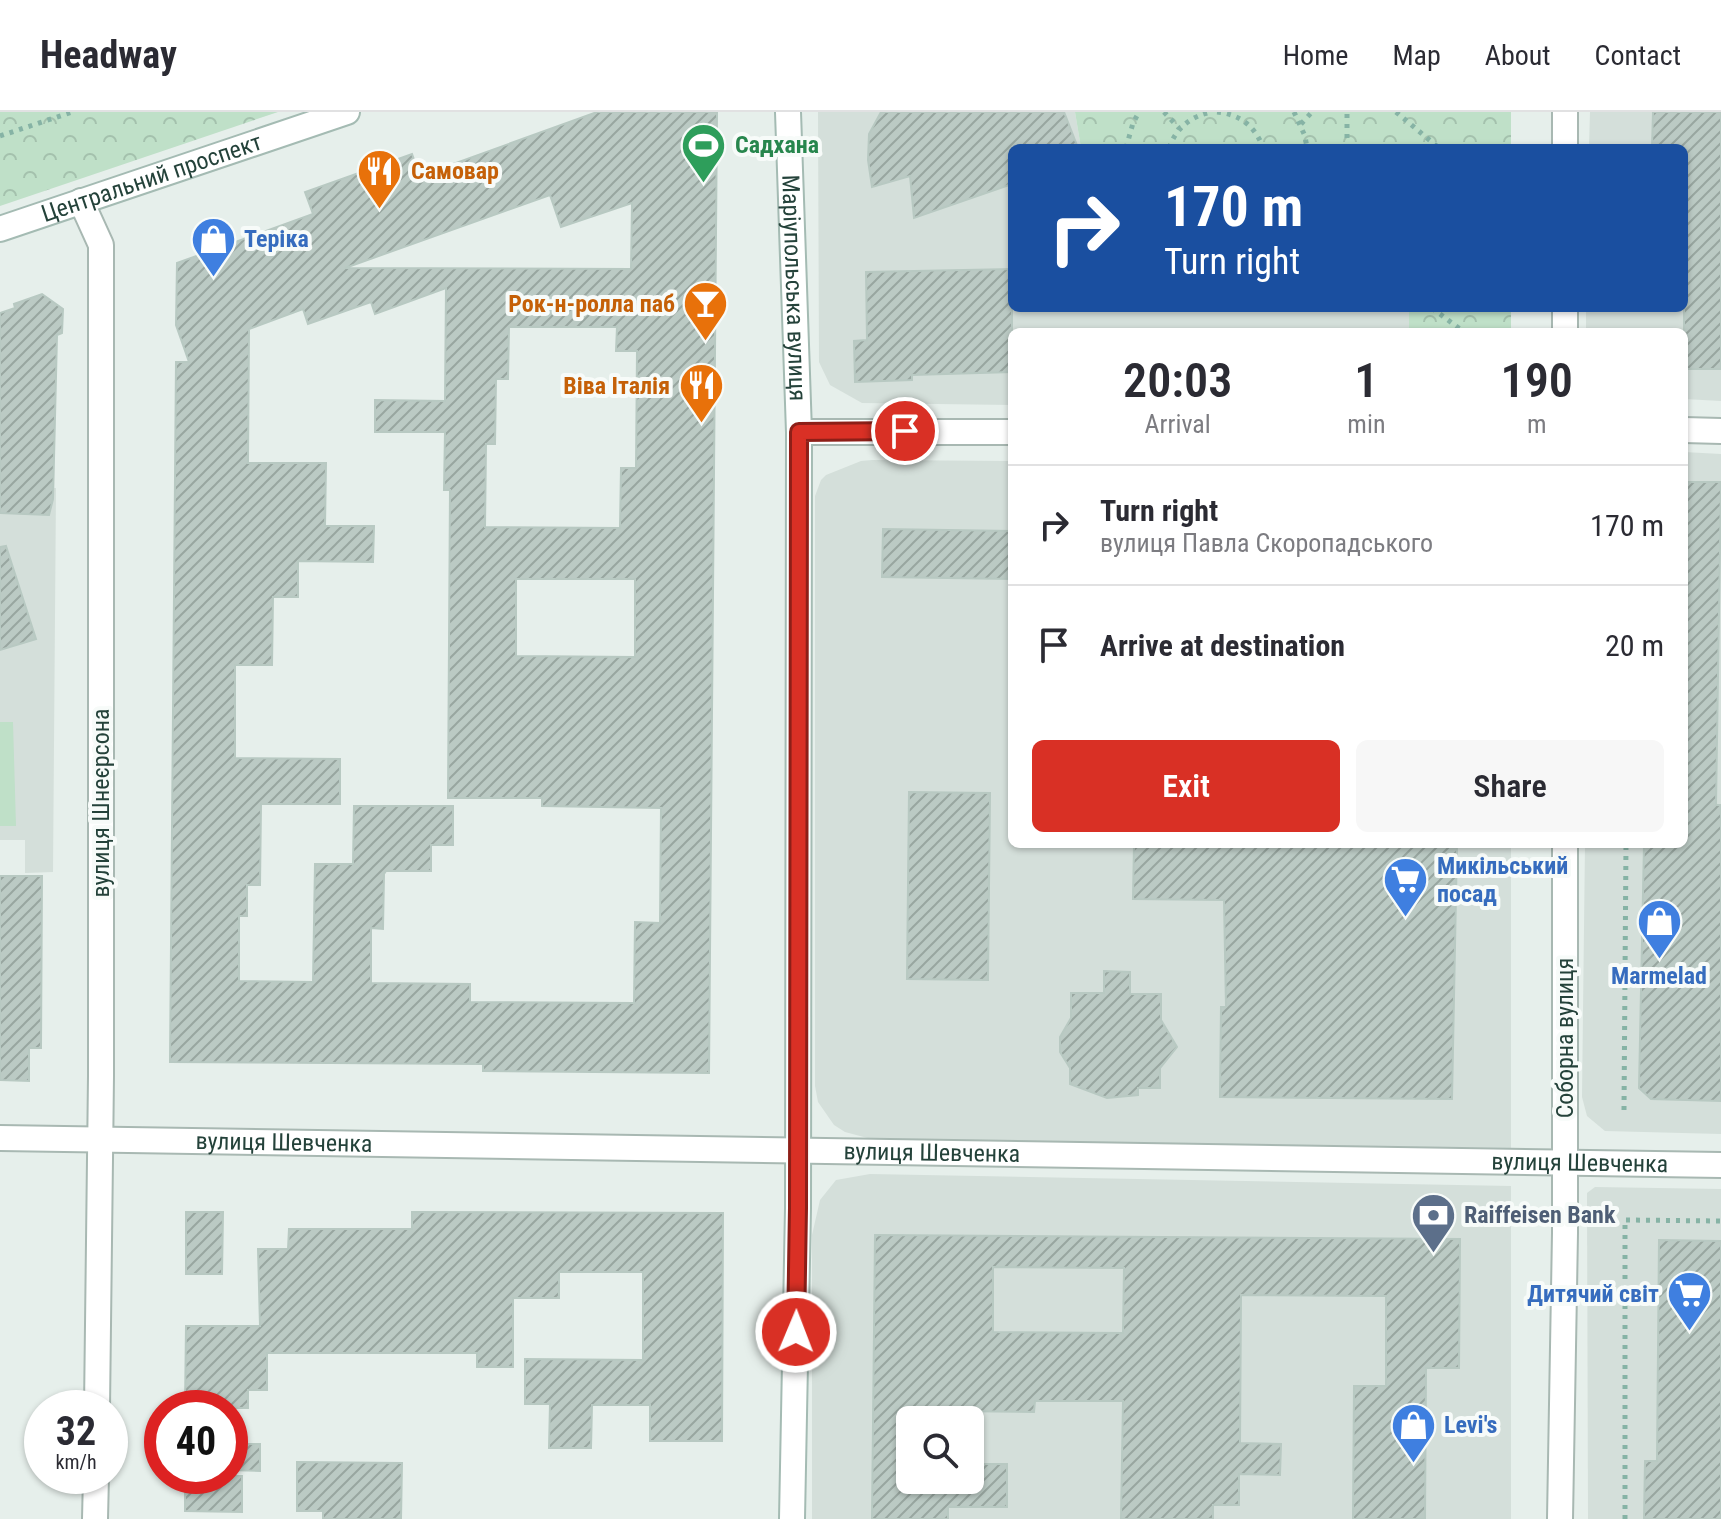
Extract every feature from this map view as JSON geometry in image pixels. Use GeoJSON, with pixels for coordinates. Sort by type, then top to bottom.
{"type":"FeatureCollection","features":[{"type":"Feature","properties":{"kind":"street","name":"Центральний проспект"},"geometry":{"type":"LineString","coordinates":[[0,229],[347,112]]}},
{"type":"Feature","properties":{"kind":"street","name":"Маріупольська вулиця"},"geometry":{"type":"LineString","coordinates":[[788,112],[799,432],[798,1150],[792,1519]]}},
{"type":"Feature","properties":{"kind":"street"},"geometry":{"type":"LineString","coordinates":[[1565,112],[1565,144]]}},
{"type":"Feature","properties":{"kind":"street","name":"вулиця Шнеєрсона"},"geometry":{"type":"LineString","coordinates":[[81,201],[101,245],[97,1390]]}},
{"type":"Feature","properties":{"kind":"street"},"geometry":{"type":"LineString","coordinates":[[1688,430],[1721,431]]}},
{"type":"Feature","properties":{"kind":"street"},"geometry":{"type":"LineString","coordinates":[[799,432],[1008,432]]}},
{"type":"Feature","properties":{"kind":"street","name":"Соборна вулиця"},"geometry":{"type":"LineString","coordinates":[[1560,1519],[1565,848]]}},
{"type":"Feature","properties":{"kind":"street","name":"вулиця Шевченка"},"geometry":{"type":"LineString","coordinates":[[0,1138],[1721,1165]]}},
{"type":"Feature","properties":{"kind":"street"},"geometry":{"type":"LineString","coordinates":[[95,1519],[96,1494]]}},
{"type":"Feature","properties":{"kind":"path"},"geometry":{"type":"LineString","coordinates":[[0,136],[72,112]]}},
{"type":"Feature","properties":{"kind":"path"},"geometry":{"type":"LineString","coordinates":[[1127,144],[1139,112]]}},
{"type":"Feature","properties":{"kind":"path"},"geometry":{"type":"LineString","coordinates":[[1164,112],[1179,128]]}},
{"type":"Feature","properties":{"kind":"path"},"geometry":{"type":"LineString","coordinates":[[1171,144],[1179,128],[1195,117],[1215,112],[1242,119],[1254,130],[1261,144]]}},
{"type":"Feature","properties":{"kind":"path"},"geometry":{"type":"LineString","coordinates":[[1242,119],[1246,112]]}},
{"type":"Feature","properties":{"kind":"path"},"geometry":{"type":"LineString","coordinates":[[1294,112],[1306,144]]}},
{"type":"Feature","properties":{"kind":"path"},"geometry":{"type":"LineString","coordinates":[[1301,124],[1312,112]]}},
{"type":"Feature","properties":{"kind":"path"},"geometry":{"type":"LineString","coordinates":[[1347,112],[1347,144]]}},
{"type":"Feature","properties":{"kind":"path"},"geometry":{"type":"LineString","coordinates":[[1396,112],[1434,144]]}},
{"type":"Feature","properties":{"kind":"path"},"geometry":{"type":"LineString","coordinates":[[1437,312],[1459,328]]}},
{"type":"Feature","properties":{"kind":"path"},"geometry":{"type":"LineString","coordinates":[[1624,1110],[1626,848]]}},
{"type":"Feature","properties":{"kind":"path"},"geometry":{"type":"LineString","coordinates":[[1625,1519],[1625,1220],[1721,1221]]}},
{"type":"Feature","properties":{"kind":"shaded area"},"geometry":{"type":"Polygon","coordinates":[[[818,112],[1075,112],[1080,144],[1008,144],[1008,312],[1409,312],[1409,328],[1008,328],[1008,405],[862,403],[830,385],[819,362],[818,112]]]}},
{"type":"Feature","properties":{"kind":"shaded area"},"geometry":{"type":"Polygon","coordinates":[[[1590,112],[1721,112],[1721,401],[1688,399],[1688,328],[1586,328],[1586,312],[1688,312],[1688,144],[1589,144],[1590,112]]]}},
{"type":"Feature","properties":{"kind":"shaded area"},"geometry":{"type":"Polygon","coordinates":[[[1688,452],[1721,454],[1721,1134],[1605,1131],[1587,1116],[1582,1097],[1585,848],[1688,848],[1688,452]]]}},
{"type":"Feature","properties":{"kind":"shaded area"},"geometry":{"type":"Polygon","coordinates":[[[861,461],[1008,461],[1008,848],[1511,848],[1511,1148],[875,1140],[845,1132],[834,1125],[818,1102],[815,1086],[815,496],[826,475],[861,461]]]}},
{"type":"Feature","properties":{"kind":"shaded area"},"geometry":{"type":"Polygon","coordinates":[[[33,487],[56,488],[53,872],[25,873],[25,840],[0,840],[0,497],[33,487]]]}},
{"type":"Feature","properties":{"kind":"shaded area"},"geometry":{"type":"Polygon","coordinates":[[[870,1174],[1511,1186],[1511,1519],[812,1519],[812,1235],[820,1200],[836,1180],[870,1174]]]}},
{"type":"Feature","properties":{"kind":"shaded area"},"geometry":{"type":"Polygon","coordinates":[[[1595,1187],[1721,1189],[1721,1519],[1588,1519],[1587,1193],[1595,1187]]]}},
{"type":"Feature","properties":{"kind":"green space"},"geometry":{"type":"Polygon","coordinates":[[[0,112],[278,112],[0,206],[0,112]]]}},
{"type":"Feature","properties":{"kind":"green space"},"geometry":{"type":"Polygon","coordinates":[[[1075,112],[1511,112],[1511,144],[1080,144],[1075,112]]]}},
{"type":"Feature","properties":{"kind":"green space"},"geometry":{"type":"Polygon","coordinates":[[[1409,312],[1511,312],[1511,328],[1409,328],[1409,312]]]}},
{"type":"Feature","properties":{"kind":"green space"},"geometry":{"type":"Polygon","coordinates":[[[0,722],[13,722],[16,826],[0,826],[0,722]]]}},
{"type":"Feature","properties":{"kind":"building"},"geometry":{"type":"Polygon","coordinates":[[[597,112],[717,112],[709,1073],[483,1071],[483,1064],[170,1062],[176,362],[189,362],[176,325],[177,263],[313,214],[305,192],[412,154],[420,176],[597,112]],[[550,195],[345,268],[631,269],[632,203],[561,227],[550,195]],[[446,288],[375,314],[371,302],[308,324],[303,309],[249,329],[248,463],[326,463],[325,526],[374,526],[373,562],[298,561],[298,597],[273,597],[272,665],[235,665],[235,758],[340,759],[340,804],[261,804],[260,885],[247,885],[247,916],[239,916],[239,981],[313,982],[315,864],[353,864],[354,806],[453,806],[453,845],[431,845],[431,871],[386,871],[384,874],[383,929],[371,928],[371,983],[470,984],[470,1002],[634,1003],[635,922],[660,923],[661,808],[542,806],[542,798],[448,798],[450,490],[444,490],[445,432],[375,432],[375,400],[445,401],[446,288]],[[509,327],[508,379],[496,379],[495,444],[486,444],[485,527],[620,528],[621,468],[636,468],[637,351],[616,351],[617,327],[509,327]],[[516,579],[516,656],[635,657],[635,579],[516,579]]]}},
{"type":"Feature","properties":{"kind":"building"},"geometry":{"type":"Polygon","coordinates":[[[881,112],[1064,112],[1076,144],[1008,144],[1008,185],[914,218],[910,176],[872,187],[868,160],[869,134],[881,112]]]}},
{"type":"Feature","properties":{"kind":"building"},"geometry":{"type":"Polygon","coordinates":[[[1653,112],[1721,112],[1721,369],[1688,369],[1688,328],[1684,328],[1684,312],[1688,312],[1688,144],[1652,144],[1653,112]]]}},
{"type":"Feature","properties":{"kind":"building"},"geometry":{"type":"Polygon","coordinates":[[[1008,269],[1008,312],[1012,312],[1012,328],[1008,328],[1008,372],[912,375],[912,380],[855,382],[854,341],[867,340],[866,272],[1008,269]]]}},
{"type":"Feature","properties":{"kind":"building"},"geometry":{"type":"Polygon","coordinates":[[[42,294],[63,309],[62,333],[57,335],[53,499],[49,515],[0,513],[0,313],[15,308],[14,304],[42,294]]]}},
{"type":"Feature","properties":{"kind":"building"},"geometry":{"type":"Polygon","coordinates":[[[1688,482],[1721,482],[1716,805],[1721,805],[1721,1101],[1651,1099],[1639,1088],[1644,848],[1688,848],[1688,482]]]}},
{"type":"Feature","properties":{"kind":"building"},"geometry":{"type":"Polygon","coordinates":[[[883,529],[1008,531],[1008,579],[882,577],[883,529]]]}},
{"type":"Feature","properties":{"kind":"building"},"geometry":{"type":"Polygon","coordinates":[[[6,546],[36,639],[0,650],[0,547],[6,546]]]}},
{"type":"Feature","properties":{"kind":"building"},"geometry":{"type":"Polygon","coordinates":[[[909,792],[990,793],[988,980],[907,979],[909,792]]]}},
{"type":"Feature","properties":{"kind":"building"},"geometry":{"type":"Polygon","coordinates":[[[1134,848],[1457,848],[1452,1099],[1220,1097],[1221,1007],[1226,1007],[1224,900],[1133,899],[1134,848]]]}},
{"type":"Feature","properties":{"kind":"building"},"geometry":{"type":"Polygon","coordinates":[[[0,876],[42,876],[41,1048],[29,1048],[29,1081],[0,1080],[0,876]]]}},
{"type":"Feature","properties":{"kind":"building"},"geometry":{"type":"Polygon","coordinates":[[[1104,971],[1130,972],[1130,994],[1161,994],[1161,1020],[1177,1047],[1160,1068],[1160,1088],[1138,1088],[1138,1095],[1107,1098],[1070,1084],[1070,1068],[1060,1052],[1060,1037],[1071,1018],[1071,993],[1104,993],[1104,971]]]}},
{"type":"Feature","properties":{"kind":"building"},"geometry":{"type":"Polygon","coordinates":[[[186,1212],[223,1212],[222,1274],[186,1274],[186,1212]]]}},
{"type":"Feature","properties":{"kind":"building"},"geometry":{"type":"Polygon","coordinates":[[[412,1212],[723,1213],[722,1441],[650,1441],[650,1405],[592,1405],[591,1448],[549,1448],[550,1404],[525,1404],[525,1359],[643,1360],[643,1272],[559,1272],[559,1298],[513,1298],[513,1367],[477,1367],[477,1353],[267,1353],[267,1390],[185,1390],[186,1326],[260,1326],[258,1249],[288,1249],[289,1229],[412,1229],[412,1212]]]}},
{"type":"Feature","properties":{"kind":"building"},"geometry":{"type":"Polygon","coordinates":[[[875,1235],[1460,1239],[1459,1368],[1426,1368],[1425,1519],[1353,1519],[1354,1386],[1386,1386],[1386,1296],[1241,1295],[1240,1443],[1281,1444],[1280,1475],[1239,1474],[1239,1505],[1213,1505],[1213,1519],[1121,1519],[1123,1401],[1035,1401],[1034,1412],[984,1411],[984,1406],[896,1406],[896,1494],[984,1494],[984,1464],[1007,1464],[1007,1507],[948,1507],[948,1519],[872,1519],[875,1235]],[[993,1267],[993,1332],[1123,1333],[1124,1268],[993,1267]]]}},
{"type":"Feature","properties":{"kind":"building","name":"Дитячий світ"},"geometry":{"type":"Polygon","coordinates":[[[1659,1240],[1721,1241],[1721,1519],[1644,1519],[1645,1461],[1657,1461],[1659,1240]]]}},
{"type":"Feature","properties":{"kind":"building"},"geometry":{"type":"Polygon","coordinates":[[[248,1444],[260,1444],[260,1471],[248,1471],[248,1444]]]}},
{"type":"Feature","properties":{"kind":"building"},"geometry":{"type":"Polygon","coordinates":[[[297,1462],[402,1463],[401,1519],[323,1519],[323,1511],[297,1511],[297,1462]]]}},
{"type":"Feature","properties":{"kind":"building"},"geometry":{"type":"Polygon","coordinates":[[[185,1494],[242,1494],[242,1512],[185,1511],[185,1494]]]}},
{"type":"Feature","properties":{"kind":"place","name":"Садхана"},"geometry":{"type":"Point","coordinates":[704,184]}},
{"type":"Feature","properties":{"kind":"place","name":"Самовар"},"geometry":{"type":"Point","coordinates":[380,210]}},
{"type":"Feature","properties":{"kind":"place","name":"Теріка"},"geometry":{"type":"Point","coordinates":[213,278]}},
{"type":"Feature","properties":{"kind":"place","name":"Рок-н-ролла паб"},"geometry":{"type":"Point","coordinates":[706,343]}},
{"type":"Feature","properties":{"kind":"place","name":"Віва Італія"},"geometry":{"type":"Point","coordinates":[701,425]}},
{"type":"Feature","properties":{"kind":"place","name":"Микільський посад"},"geometry":{"type":"Point","coordinates":[1406,919]}},
{"type":"Feature","properties":{"kind":"place","name":"Marmelad"},"geometry":{"type":"Point","coordinates":[1659,961]}},
{"type":"Feature","properties":{"kind":"place","name":"Raiffeisen Bank"},"geometry":{"type":"Point","coordinates":[1433,1254]}},
{"type":"Feature","properties":{"kind":"place","name":"Дитячий світ"},"geometry":{"type":"Point","coordinates":[1690,1333]}},
{"type":"Feature","properties":{"kind":"place","name":"Levi's"},"geometry":{"type":"Point","coordinates":[1413,1464]}},
{"type":"Feature","properties":{"kind":"route"},"geometry":{"type":"LineString","coordinates":[[796,1332],[799,432],[905,431]]}}]}
